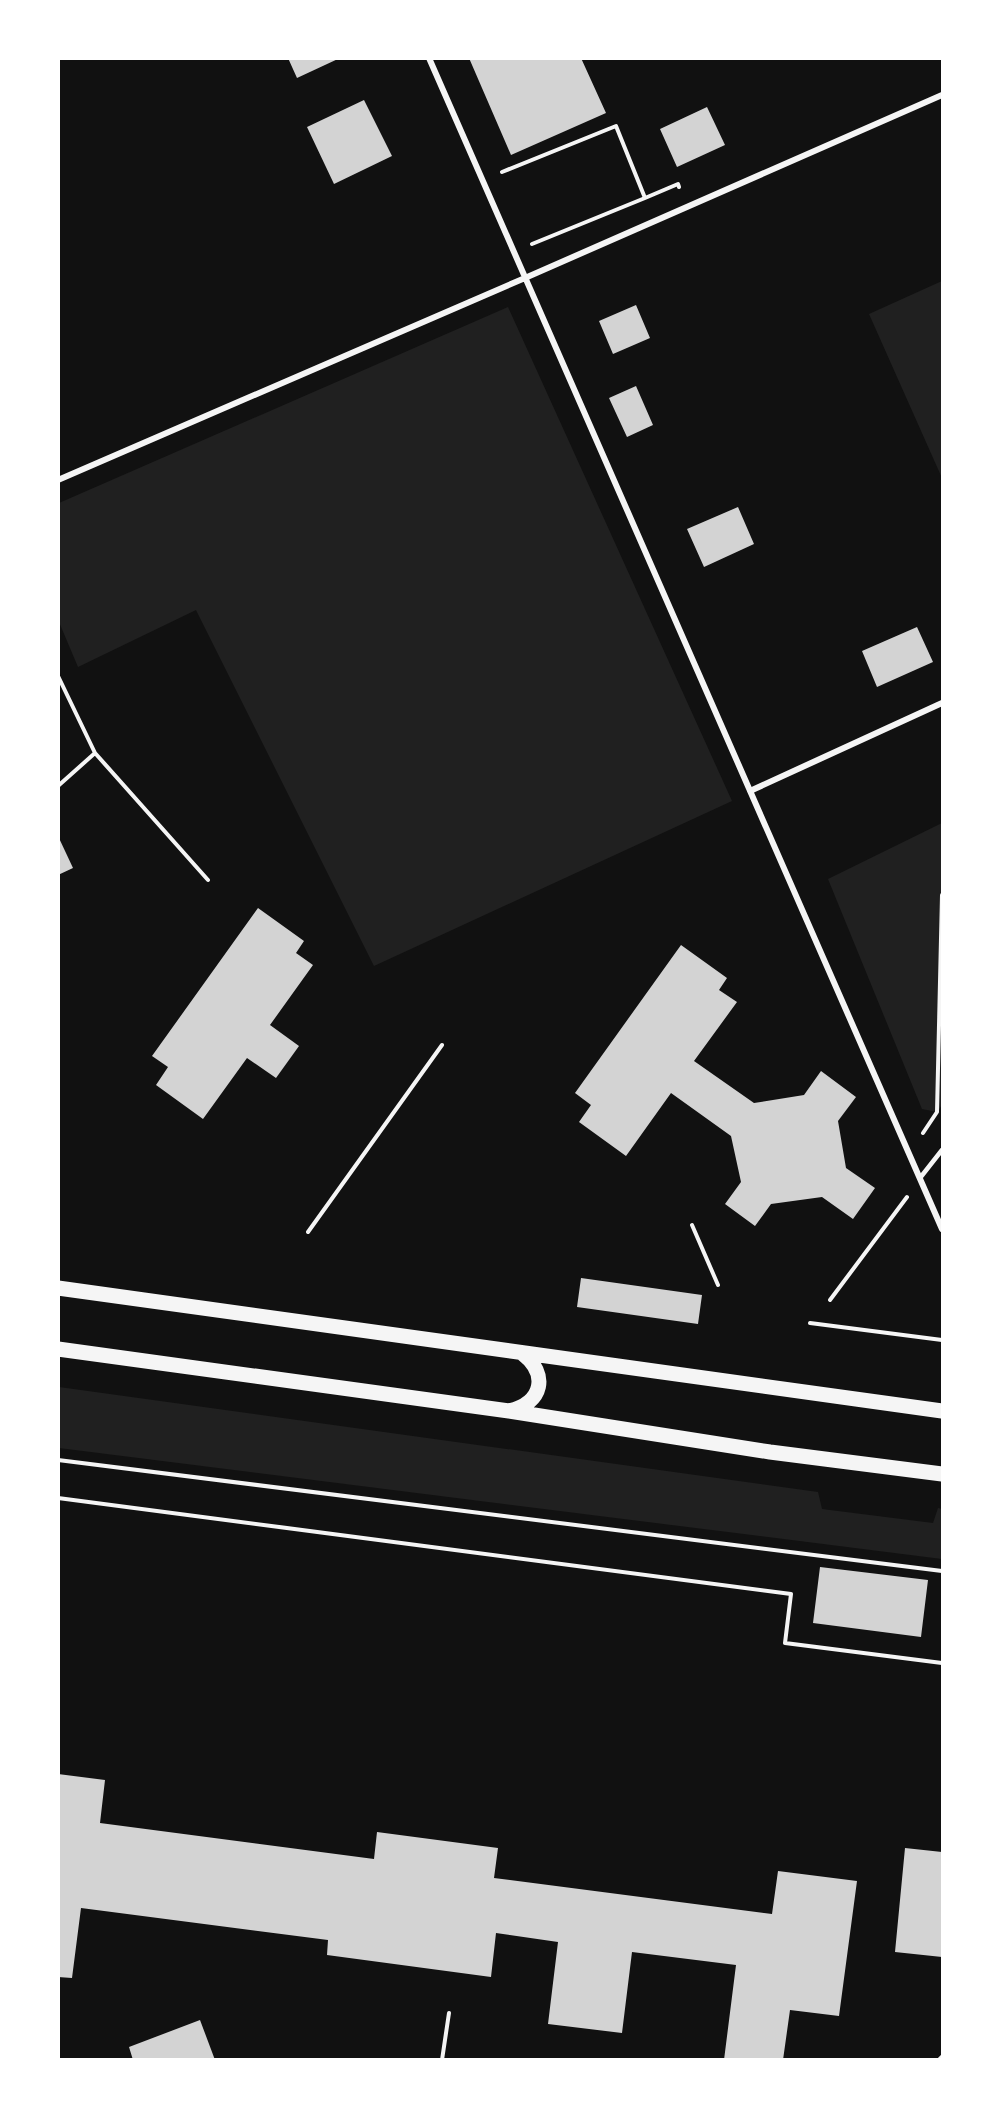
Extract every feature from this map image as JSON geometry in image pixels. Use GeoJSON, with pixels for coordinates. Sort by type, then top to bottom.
{"type":"FeatureCollection","features":[{"type":"Feature","properties":{"kind":"main road"},"geometry":{"type":"LineString","coordinates":[[58,1288],[942,1412]]}},
{"type":"Feature","properties":{"kind":"main road"},"geometry":{"type":"LineString","coordinates":[[58,1349],[509,1411],[770,1452],[942,1474]]}},
{"type":"Feature","properties":{"kind":"main road"},"geometry":{"type":"LineString","coordinates":[[509,1411],[522,1408],[533,1400],[539,1387],[538,1374],[533,1361],[522,1353]]}},
{"type":"Feature","properties":{"kind":"street"},"geometry":{"type":"LineString","coordinates":[[429,58],[942,1230]]}},
{"type":"Feature","properties":{"kind":"street"},"geometry":{"type":"LineString","coordinates":[[58,480],[525,279],[942,95]]}},
{"type":"Feature","properties":{"kind":"street"},"geometry":{"type":"LineString","coordinates":[[750,791],[942,703]]}},
{"type":"Feature","properties":{"kind":"lane"},"geometry":{"type":"LineString","coordinates":[[920,1179],[942,1150]]}},
{"type":"Feature","properties":{"kind":"path"},"geometry":{"type":"LineString","coordinates":[[494,175],[616,126],[645,198]]}},
{"type":"Feature","properties":{"kind":"path"},"geometry":{"type":"LineString","coordinates":[[513,252],[678,184],[687,207]]}},
{"type":"Feature","properties":{"kind":"path"},"geometry":{"type":"LineString","coordinates":[[58,676],[95,753],[208,880]]}},
{"type":"Feature","properties":{"kind":"path"},"geometry":{"type":"LineString","coordinates":[[58,786],[95,753]]}},
{"type":"Feature","properties":{"kind":"path"},"geometry":{"type":"LineString","coordinates":[[909,1152],[937,1112],[942,896]]}},
{"type":"Feature","properties":{"kind":"path"},"geometry":{"type":"LineString","coordinates":[[308,1232],[442,1045]]}},
{"type":"Feature","properties":{"kind":"path"},"geometry":{"type":"LineString","coordinates":[[830,1300],[920,1179]]}},
{"type":"Feature","properties":{"kind":"path"},"geometry":{"type":"LineString","coordinates":[[692,1225],[718,1285]]}},
{"type":"Feature","properties":{"kind":"path"},"geometry":{"type":"LineString","coordinates":[[810,1323],[942,1340]]}},
{"type":"Feature","properties":{"kind":"path"},"geometry":{"type":"LineString","coordinates":[[58,1460],[942,1571]]}},
{"type":"Feature","properties":{"kind":"path"},"geometry":{"type":"LineString","coordinates":[[58,1498],[791,1594],[785,1643],[942,1663]]}},
{"type":"Feature","properties":{"kind":"path"},"geometry":{"type":"LineString","coordinates":[[442,2060],[448,2013]]}},
{"type":"Feature","properties":{"kind":"shaded area"},"geometry":{"type":"Polygon","coordinates":[[[942,281],[942,478],[869,314],[942,281]]]}},
{"type":"Feature","properties":{"kind":"shaded area"},"geometry":{"type":"Polygon","coordinates":[[[508,307],[732,801],[374,966],[196,610],[78,667],[59,622],[59,503],[508,307]]]}},
{"type":"Feature","properties":{"kind":"shaded area"},"geometry":{"type":"Polygon","coordinates":[[[942,823],[942,1105],[937,1112],[922,1109],[828,879],[942,823]]]}},
{"type":"Feature","properties":{"kind":"shaded area"},"geometry":{"type":"Polygon","coordinates":[[[59,1387],[818,1492],[822,1509],[933,1523],[938,1508],[942,1509],[942,1559],[59,1448],[59,1387]]]}},
{"type":"Feature","properties":{"kind":"building"},"geometry":{"type":"Polygon","coordinates":[[[288,58],[340,58],[297,78],[288,58]]]}},
{"type":"Feature","properties":{"kind":"building"},"geometry":{"type":"Polygon","coordinates":[[[469,58],[581,58],[606,113],[511,155],[469,58]]]}},
{"type":"Feature","properties":{"kind":"building"},"geometry":{"type":"Polygon","coordinates":[[[364,100],[392,156],[334,184],[307,127],[364,100]]]}},
{"type":"Feature","properties":{"kind":"building"},"geometry":{"type":"Polygon","coordinates":[[[707,107],[725,145],[677,167],[660,129],[707,107]]]}},
{"type":"Feature","properties":{"kind":"building"},"geometry":{"type":"Polygon","coordinates":[[[636,305],[650,338],[613,354],[599,321],[636,305]]]}},
{"type":"Feature","properties":{"kind":"building"},"geometry":{"type":"Polygon","coordinates":[[[636,386],[653,425],[627,437],[609,398],[636,386]]]}},
{"type":"Feature","properties":{"kind":"building"},"geometry":{"type":"Polygon","coordinates":[[[738,507],[754,544],[704,567],[687,529],[738,507]]]}},
{"type":"Feature","properties":{"kind":"building"},"geometry":{"type":"Polygon","coordinates":[[[917,627],[933,662],[877,687],[862,651],[917,627]]]}},
{"type":"Feature","properties":{"kind":"building"},"geometry":{"type":"Polygon","coordinates":[[[58,836],[73,868],[58,875],[58,836]]]}},
{"type":"Feature","properties":{"kind":"building"},"geometry":{"type":"Polygon","coordinates":[[[258,908],[304,941],[296,953],[313,965],[270,1025],[299,1046],[276,1078],[247,1058],[203,1119],[156,1085],[168,1067],[152,1056],[258,908]]]}},
{"type":"Feature","properties":{"kind":"building"},"geometry":{"type":"Polygon","coordinates":[[[681,945],[727,978],[719,990],[737,1002],[694,1061],[754,1103],[804,1095],[821,1071],[856,1097],[838,1121],[846,1168],[875,1188],[853,1219],[822,1197],[771,1204],[755,1226],[725,1204],[741,1182],[731,1136],[671,1093],[626,1156],[579,1122],[591,1105],[575,1093],[681,945]]]}},
{"type":"Feature","properties":{"kind":"building"},"geometry":{"type":"Polygon","coordinates":[[[581,1278],[702,1295],[698,1324],[577,1307],[581,1278]]]}},
{"type":"Feature","properties":{"kind":"building"},"geometry":{"type":"Polygon","coordinates":[[[820,1567],[928,1580],[921,1637],[813,1623],[820,1567]]]}},
{"type":"Feature","properties":{"kind":"building"},"geometry":{"type":"Polygon","coordinates":[[[58,1774],[105,1780],[100,1823],[374,1859],[377,1832],[498,1848],[494,1878],[772,1914],[778,1871],[857,1881],[839,2016],[790,2010],[783,2060],[724,2060],[736,1965],[632,1952],[622,2033],[548,2024],[558,1942],[496,1933],[491,1977],[327,1955],[328,1940],[81,1908],[72,1978],[58,1977],[58,1774]]]}},
{"type":"Feature","properties":{"kind":"building"},"geometry":{"type":"Polygon","coordinates":[[[905,1848],[942,1852],[942,1957],[895,1952],[905,1848]]]}},
{"type":"Feature","properties":{"kind":"building"},"geometry":{"type":"Polygon","coordinates":[[[200,2020],[215,2060],[133,2060],[129,2047],[200,2020]]]}}]}
